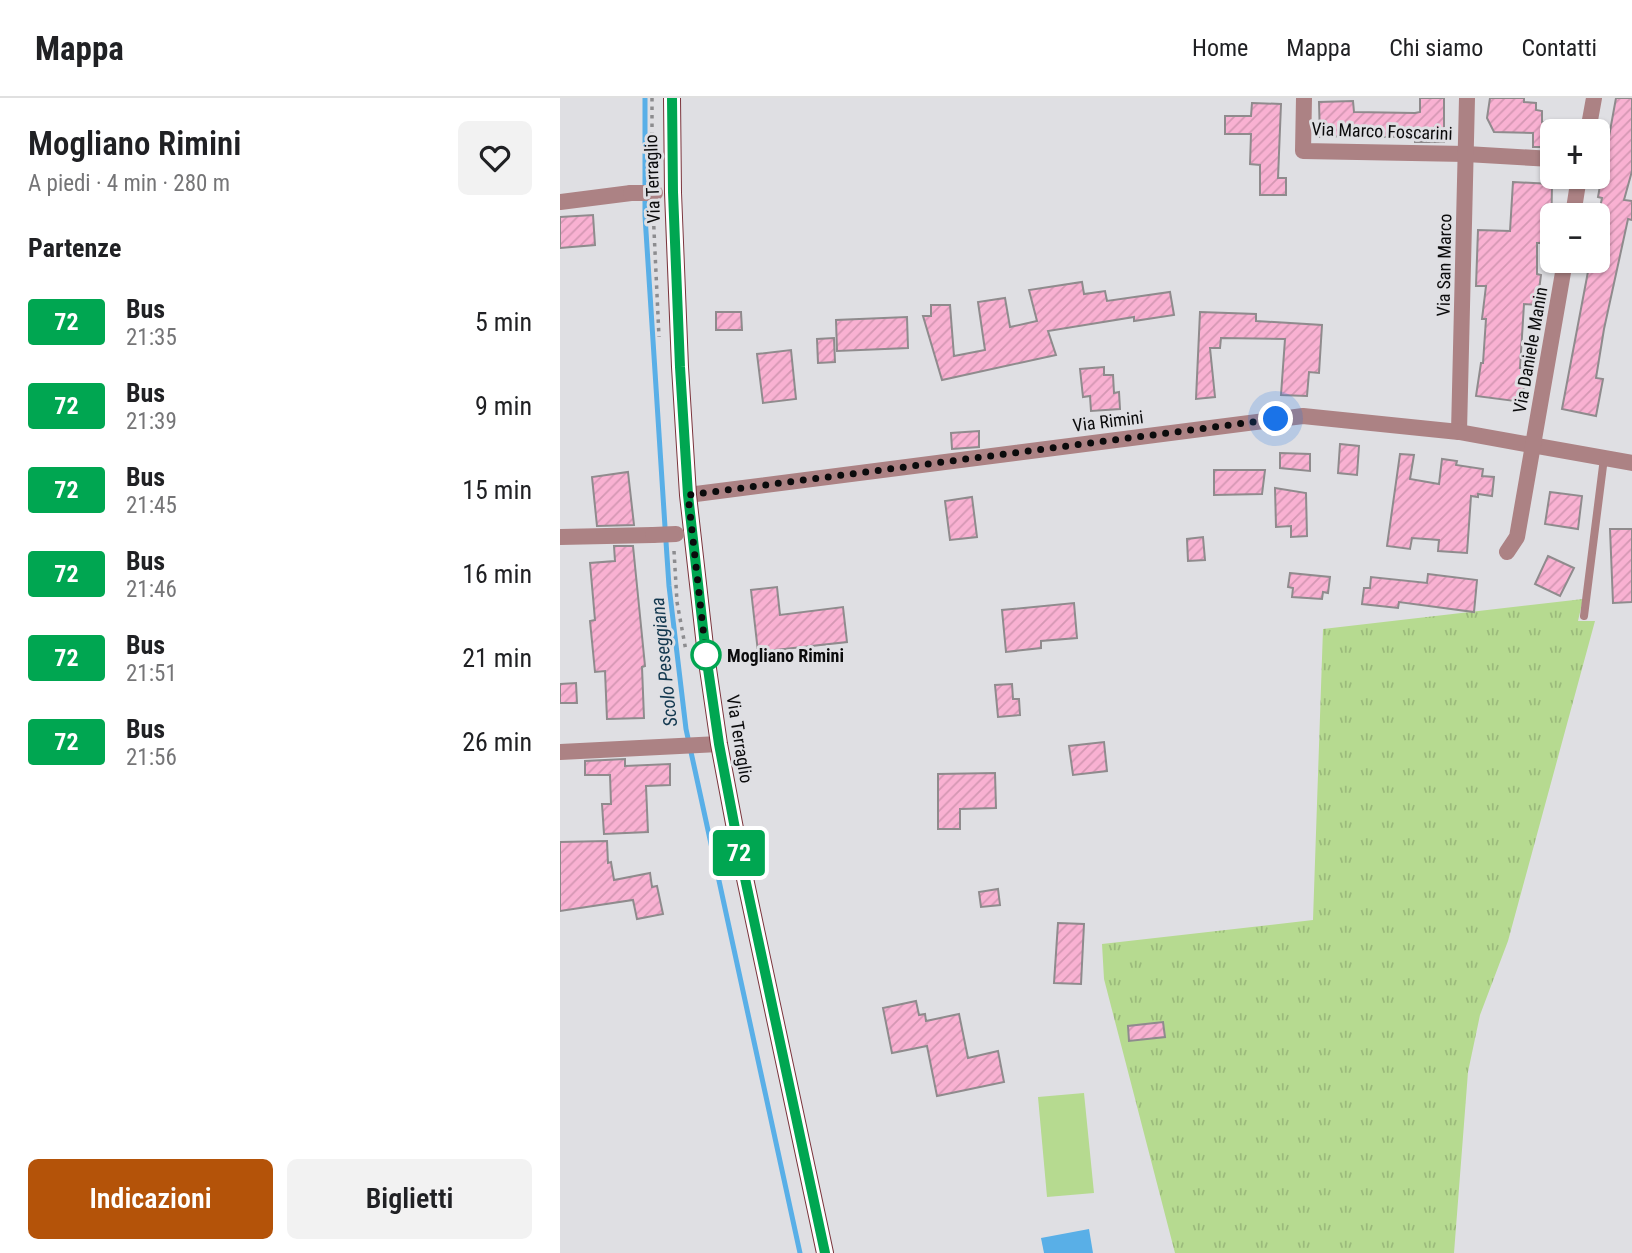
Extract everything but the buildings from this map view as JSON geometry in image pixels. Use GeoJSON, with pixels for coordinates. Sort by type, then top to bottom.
{"type":"FeatureCollection","features":[{"type":"Feature","properties":{"kind":"main road","name":"Via Terraglio"},"geometry":{"type":"LineString","coordinates":[[672,98],[664,192],[688,495],[684,534],[711,744],[740,855],[825,1253]]}},
{"type":"Feature","properties":{"kind":"street","name":"Via Marco Foscarini"},"geometry":{"type":"LineString","coordinates":[[1304,98],[1303,151],[1466,154]]}},
{"type":"Feature","properties":{"kind":"street","name":"Via San Marco"},"geometry":{"type":"LineString","coordinates":[[1459,432],[1467,98]]}},
{"type":"Feature","properties":{"kind":"street"},"geometry":{"type":"LineString","coordinates":[[1590,119],[1594,98]]}},
{"type":"Feature","properties":{"kind":"street"},"geometry":{"type":"LineString","coordinates":[[1466,154],[1540,158]]}},
{"type":"Feature","properties":{"kind":"street"},"geometry":{"type":"LineString","coordinates":[[560,202],[631,193],[664,192]]}},
{"type":"Feature","properties":{"kind":"street","name":"Via Daniele Manin"},"geometry":{"type":"LineString","coordinates":[[1533,446],[1563,273]]}},
{"type":"Feature","properties":{"kind":"street","name":"Via Rimini"},"geometry":{"type":"LineString","coordinates":[[688,495],[1303,416],[1459,432],[1632,463]]}},
{"type":"Feature","properties":{"kind":"street"},"geometry":{"type":"LineString","coordinates":[[1507,551],[1517,537],[1533,446]]}},
{"type":"Feature","properties":{"kind":"street"},"geometry":{"type":"LineString","coordinates":[[560,537],[684,534]]}},
{"type":"Feature","properties":{"kind":"street"},"geometry":{"type":"LineString","coordinates":[[560,752],[711,744]]}},
{"type":"Feature","properties":{"kind":"lane"},"geometry":{"type":"LineString","coordinates":[[1584,615],[1604,458]]}},
{"type":"Feature","properties":{"kind":"green space"},"geometry":{"type":"Polygon","coordinates":[[[1583,599],[1578,621],[1595,621],[1508,941],[1480,1015],[1468,1072],[1454,1253],[1175,1253],[1104,979],[1102,944],[1313,920],[1323,629],[1583,599]]]}},
{"type":"Feature","properties":{"kind":"green space"},"geometry":{"type":"Polygon","coordinates":[[[1084,1093],[1094,1193],[1047,1197],[1038,1097],[1084,1093]]]}},
{"type":"Feature","properties":{"kind":"water"},"geometry":{"type":"Polygon","coordinates":[[[1089,1229],[1093,1253],[1044,1253],[1041,1238],[1089,1229]]]}},
{"type":"Feature","properties":{"kind":"waterway","name":"Scolo Peseggiana"},"geometry":{"type":"LineString","coordinates":[[645,98],[645,216],[665,527],[669,586],[686,729],[800,1253]]}},
{"type":"Feature","properties":{"kind":"bus line","name":"72"},"geometry":{"type":"LineString","coordinates":[[672,98],[680,367],[688,495],[706,655],[740,855],[825,1253]]}},
{"type":"Feature","properties":{"kind":"place","name":"Mogliano Rimini"},"geometry":{"type":"Point","coordinates":[706,655]}},
{"type":"Feature","properties":{"kind":"route"},"geometry":{"type":"LineString","coordinates":[[706,655],[688,495],[1276,419]]}}]}
